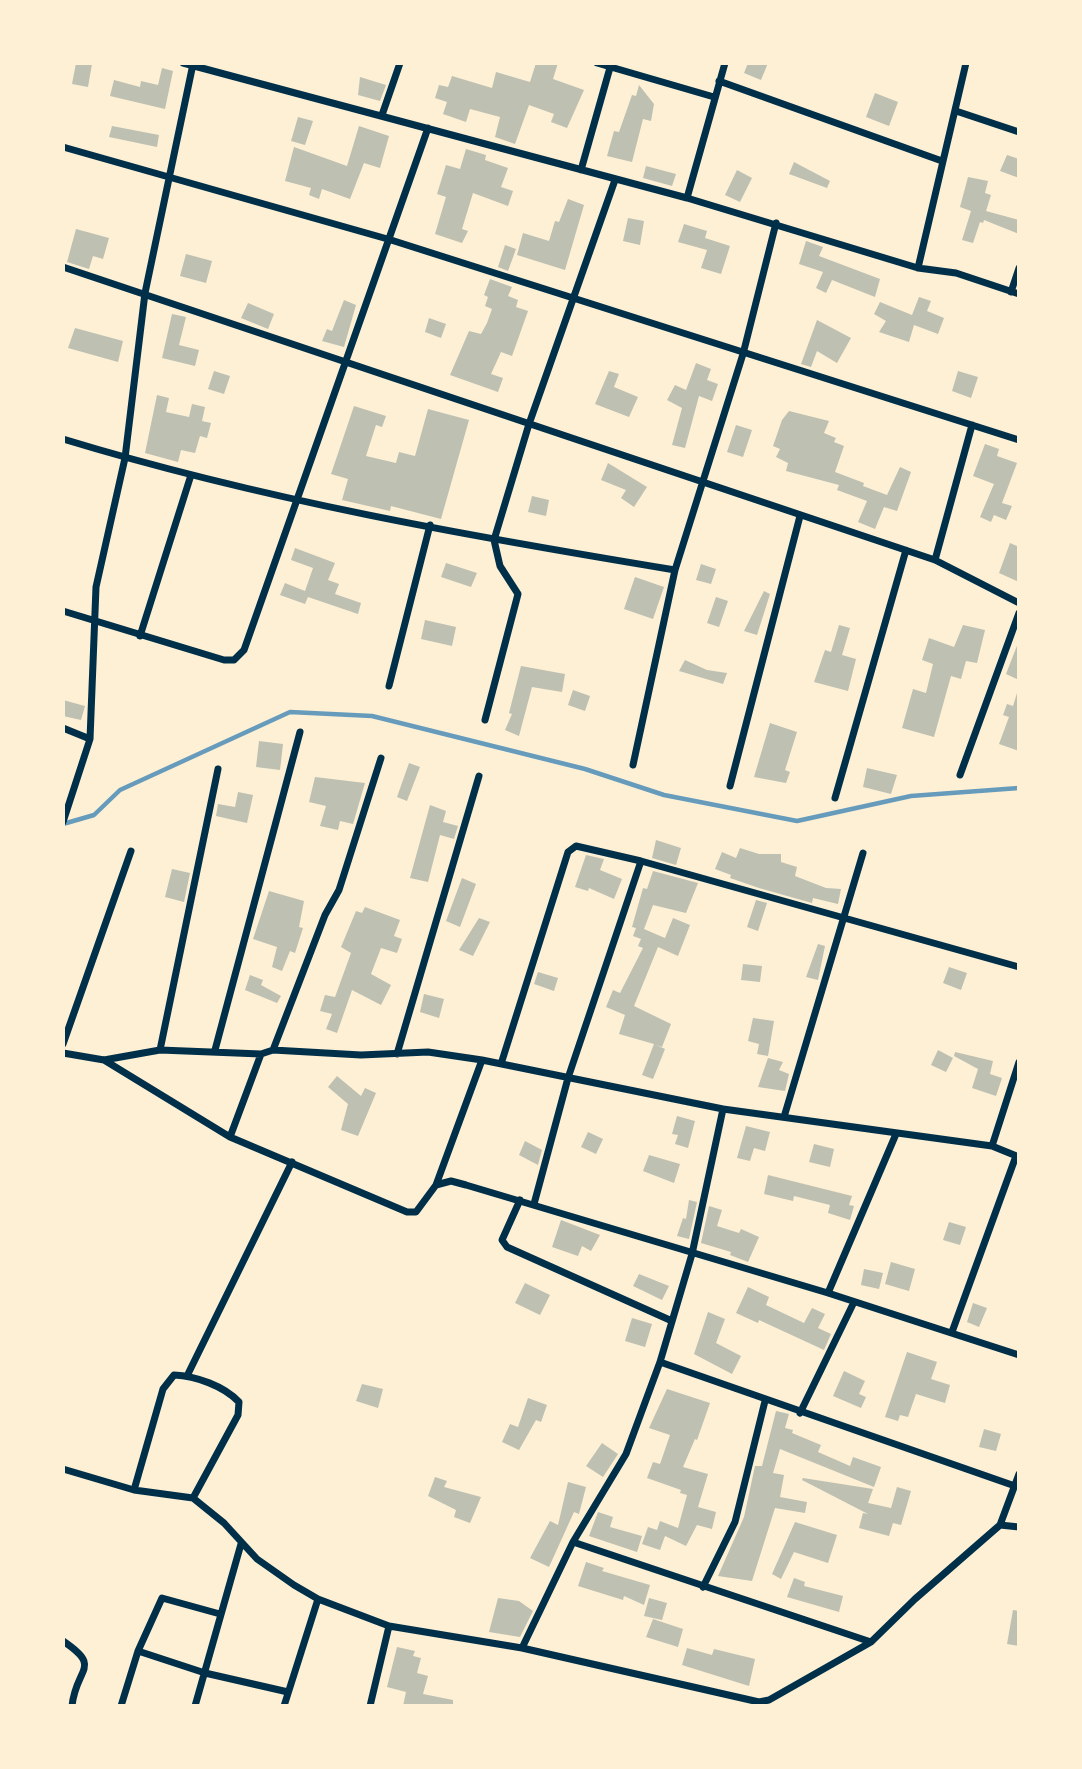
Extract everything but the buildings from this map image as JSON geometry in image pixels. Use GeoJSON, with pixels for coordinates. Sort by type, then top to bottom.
{"type":"FeatureCollection","features":[{"type":"Feature","properties":{"kind":"street"},"geometry":{"type":"LineString","coordinates":[[183,63],[687,198],[918,268],[956,273],[1015,293],[1019,268]]}},
{"type":"Feature","properties":{"kind":"street"},"geometry":{"type":"LineString","coordinates":[[382,115],[400,63]]}},
{"type":"Feature","properties":{"kind":"street"},"geometry":{"type":"LineString","coordinates":[[597,63],[715,97]]}},
{"type":"Feature","properties":{"kind":"street"},"geometry":{"type":"LineString","coordinates":[[687,198],[725,63]]}},
{"type":"Feature","properties":{"kind":"street"},"geometry":{"type":"LineString","coordinates":[[918,268],[966,63]]}},
{"type":"Feature","properties":{"kind":"street"},"geometry":{"type":"LineString","coordinates":[[63,822],[74,796],[90,738],[96,652],[96,587],[125,458],[145,293],[193,64]]}},
{"type":"Feature","properties":{"kind":"street"},"geometry":{"type":"LineString","coordinates":[[581,170],[610,65]]}},
{"type":"Feature","properties":{"kind":"street"},"geometry":{"type":"LineString","coordinates":[[719,81],[942,161]]}},
{"type":"Feature","properties":{"kind":"street"},"geometry":{"type":"LineString","coordinates":[[956,111],[1019,132]]}},
{"type":"Feature","properties":{"kind":"street"},"geometry":{"type":"LineString","coordinates":[[63,611],[224,660],[234,660],[244,650],[342,363],[391,240],[428,128]]}},
{"type":"Feature","properties":{"kind":"street"},"geometry":{"type":"LineString","coordinates":[[63,146],[391,240],[1019,440]]}},
{"type":"Feature","properties":{"kind":"street"},"geometry":{"type":"LineString","coordinates":[[485,720],[518,594],[499,566],[494,540],[529,425],[615,180]]}},
{"type":"Feature","properties":{"kind":"street"},"geometry":{"type":"LineString","coordinates":[[634,765],[675,570],[743,354],[776,223]]}},
{"type":"Feature","properties":{"kind":"street"},"geometry":{"type":"LineString","coordinates":[[63,267],[342,363],[935,560],[1019,603]]}},
{"type":"Feature","properties":{"kind":"street"},"geometry":{"type":"LineString","coordinates":[[935,560],[972,425]]}},
{"type":"Feature","properties":{"kind":"street"},"geometry":{"type":"LineString","coordinates":[[63,439],[125,458],[295,500],[494,540],[675,570]]}},
{"type":"Feature","properties":{"kind":"street"},"geometry":{"type":"LineString","coordinates":[[141,636],[191,475]]}},
{"type":"Feature","properties":{"kind":"street"},"geometry":{"type":"LineString","coordinates":[[730,786],[800,516]]}},
{"type":"Feature","properties":{"kind":"street"},"geometry":{"type":"LineString","coordinates":[[388,686],[430,525]]}},
{"type":"Feature","properties":{"kind":"street"},"geometry":{"type":"LineString","coordinates":[[835,798],[906,550]]}},
{"type":"Feature","properties":{"kind":"street"},"geometry":{"type":"LineString","coordinates":[[960,775],[1019,613]]}},
{"type":"Feature","properties":{"kind":"street"},"geometry":{"type":"LineString","coordinates":[[63,728],[90,738]]}},
{"type":"Feature","properties":{"kind":"street"},"geometry":{"type":"LineString","coordinates":[[215,1050],[300,732]]}},
{"type":"Feature","properties":{"kind":"street"},"geometry":{"type":"LineString","coordinates":[[273,1050],[325,915],[339,890],[381,758]]}},
{"type":"Feature","properties":{"kind":"street"},"geometry":{"type":"LineString","coordinates":[[160,1050],[218,769]]}},
{"type":"Feature","properties":{"kind":"street"},"geometry":{"type":"LineString","coordinates":[[397,1054],[479,776]]}},
{"type":"Feature","properties":{"kind":"street"},"geometry":{"type":"LineString","coordinates":[[501,1064],[568,852],[576,846],[641,861],[1019,967]]}},
{"type":"Feature","properties":{"kind":"street"},"geometry":{"type":"LineString","coordinates":[[63,1044],[131,851]]}},
{"type":"Feature","properties":{"kind":"street"},"geometry":{"type":"LineString","coordinates":[[784,1117],[863,853]]}},
{"type":"Feature","properties":{"kind":"street"},"geometry":{"type":"LineString","coordinates":[[534,1204],[568,1078],[641,861]]}},
{"type":"Feature","properties":{"kind":"street"},"geometry":{"type":"LineString","coordinates":[[63,1053],[104,1060],[160,1050],[215,1050],[261,1054],[273,1050],[397,1054],[428,1052],[482,1060],[723,1109],[992,1146],[1018,1157],[952,1332]]}},
{"type":"Feature","properties":{"kind":"street"},"geometry":{"type":"LineString","coordinates":[[230,1137],[261,1054]]}},
{"type":"Feature","properties":{"kind":"street"},"geometry":{"type":"LineString","coordinates":[[104,1060],[230,1137],[407,1212],[416,1212],[436,1185],[482,1060]]}},
{"type":"Feature","properties":{"kind":"street"},"geometry":{"type":"LineString","coordinates":[[992,1146],[1019,1062]]}},
{"type":"Feature","properties":{"kind":"street"},"geometry":{"type":"LineString","coordinates":[[522,1648],[573,1542],[626,1454],[660,1362],[692,1254],[723,1109]]}},
{"type":"Feature","properties":{"kind":"street"},"geometry":{"type":"LineString","coordinates":[[828,1293],[896,1134]]}},
{"type":"Feature","properties":{"kind":"street"},"geometry":{"type":"LineString","coordinates":[[187,1376],[292,1162]]}},
{"type":"Feature","properties":{"kind":"street"},"geometry":{"type":"LineString","coordinates":[[436,1185],[451,1181],[534,1204],[828,1293],[1019,1356]]}},
{"type":"Feature","properties":{"kind":"street"},"geometry":{"type":"LineString","coordinates":[[520,1200],[502,1240],[507,1247],[672,1321]]}},
{"type":"Feature","properties":{"kind":"street"},"geometry":{"type":"LineString","coordinates":[[800,1413],[854,1302]]}},
{"type":"Feature","properties":{"kind":"street"},"geometry":{"type":"LineString","coordinates":[[660,1362],[1014,1486]]}},
{"type":"Feature","properties":{"kind":"street"},"geometry":{"type":"LineString","coordinates":[[134,1490],[163,1389],[174,1376],[187,1376],[230,1393],[239,1402],[237,1415],[193,1497]]}},
{"type":"Feature","properties":{"kind":"street"},"geometry":{"type":"LineString","coordinates":[[703,1587],[735,1522],[765,1401]]}},
{"type":"Feature","properties":{"kind":"street"},"geometry":{"type":"LineString","coordinates":[[63,1469],[134,1490],[193,1497],[224,1523],[241,1544],[294,1585],[318,1599],[389,1626],[522,1648],[759,1702],[769,1700],[871,1642],[915,1599],[1000,1525],[1019,1474]]}},
{"type":"Feature","properties":{"kind":"street"},"geometry":{"type":"LineString","coordinates":[[1000,1525],[1019,1527]]}},
{"type":"Feature","properties":{"kind":"street"},"geometry":{"type":"LineString","coordinates":[[573,1542],[871,1642]]}},
{"type":"Feature","properties":{"kind":"street"},"geometry":{"type":"LineString","coordinates":[[195,1706],[241,1544]]}},
{"type":"Feature","properties":{"kind":"street"},"geometry":{"type":"LineString","coordinates":[[121,1706],[138,1651],[162,1598],[220,1614]]}},
{"type":"Feature","properties":{"kind":"street"},"geometry":{"type":"LineString","coordinates":[[284,1706],[318,1599]]}},
{"type":"Feature","properties":{"kind":"street"},"geometry":{"type":"LineString","coordinates":[[370,1706],[389,1626]]}},
{"type":"Feature","properties":{"kind":"street"},"geometry":{"type":"LineString","coordinates":[[63,1641],[85,1656],[86,1661],[73,1692],[72,1706]]}},
{"type":"Feature","properties":{"kind":"street"},"geometry":{"type":"LineString","coordinates":[[138,1651],[205,1673],[288,1692]]}},
{"type":"Feature","properties":{"kind":"waterway"},"geometry":{"type":"LineString","coordinates":[[63,824],[94,815],[120,790],[290,712],[372,716],[585,769],[664,795],[797,821],[911,796],[1019,788]]}}]}
